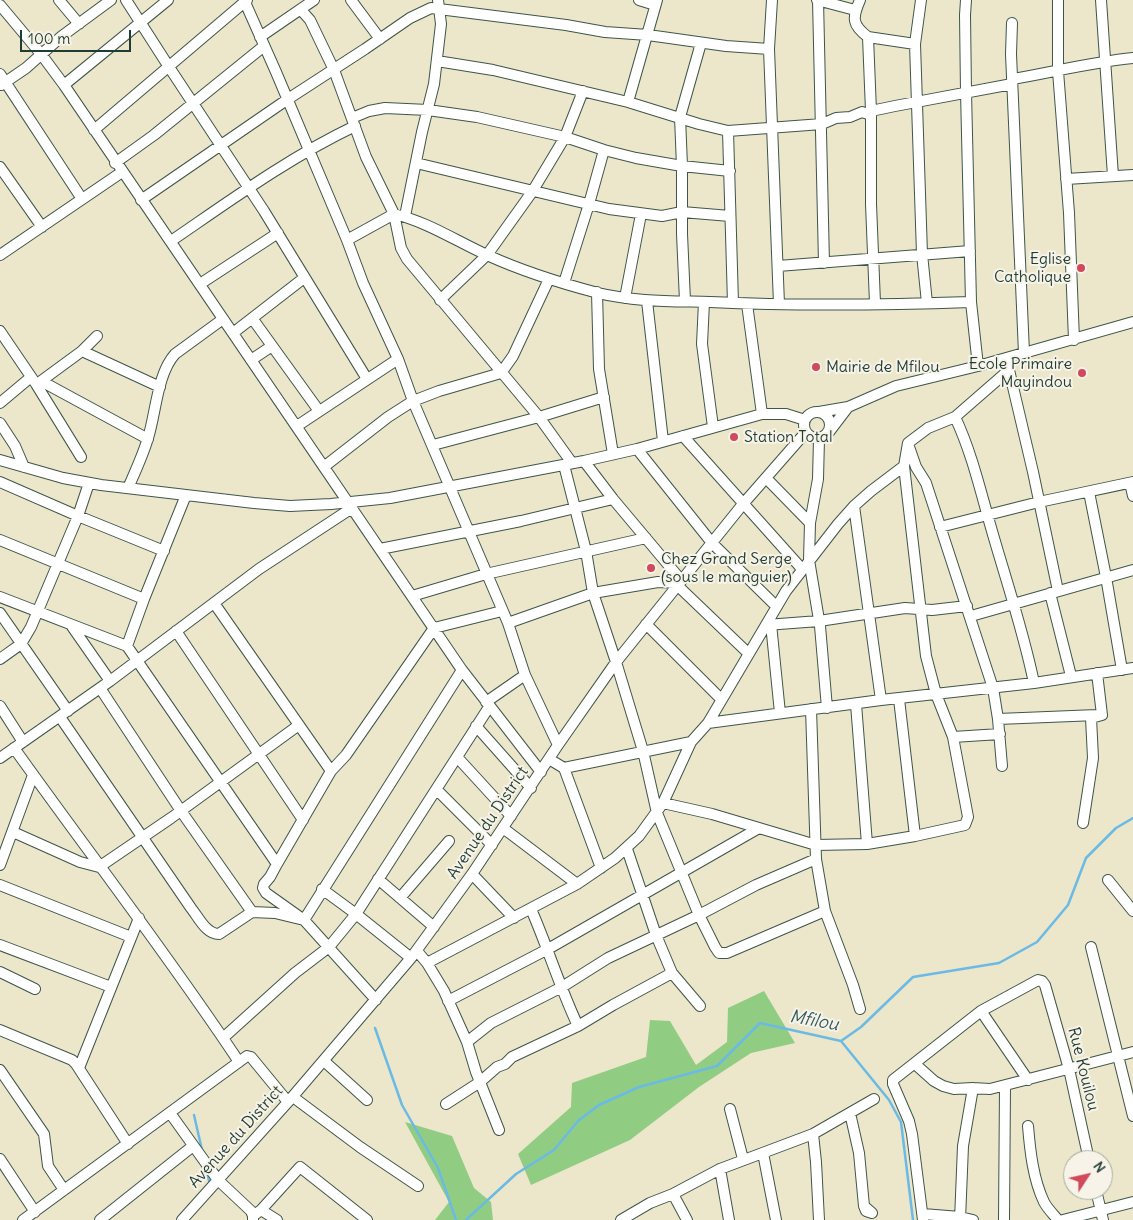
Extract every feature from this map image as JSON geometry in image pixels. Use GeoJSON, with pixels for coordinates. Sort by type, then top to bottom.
{"type":"FeatureCollection","features":[{"type":"Feature","properties":{"kind":"street"},"geometry":{"type":"LineString","coordinates":[[59,0],[79,24]]}},
{"type":"Feature","properties":{"kind":"street"},"geometry":{"type":"LineString","coordinates":[[82,199],[2,80],[41,54],[111,0]]}},
{"type":"Feature","properties":{"kind":"street"},"geometry":{"type":"LineString","coordinates":[[126,0],[222,145],[368,379]]}},
{"type":"Feature","properties":{"kind":"street"},"geometry":{"type":"LineString","coordinates":[[64,85],[168,0]]}},
{"type":"Feature","properties":{"kind":"street"},"geometry":{"type":"LineString","coordinates":[[115,162],[154,135],[194,103],[262,42],[314,0]]}},
{"type":"Feature","properties":{"kind":"street"},"geometry":{"type":"LineString","coordinates":[[351,0],[380,39]]}},
{"type":"Feature","properties":{"kind":"street"},"geometry":{"type":"LineString","coordinates":[[628,102],[656,2],[639,0]]}},
{"type":"Feature","properties":{"kind":"street"},"geometry":{"type":"LineString","coordinates":[[772,0],[769,49],[779,304]]}},
{"type":"Feature","properties":{"kind":"street"},"geometry":{"type":"LineString","coordinates":[[824,263],[822,124],[817,0],[855,10]]}},
{"type":"Feature","properties":{"kind":"street"},"geometry":{"type":"LineString","coordinates":[[860,0],[855,10],[854,21],[868,37],[915,44]]}},
{"type":"Feature","properties":{"kind":"street"},"geometry":{"type":"LineString","coordinates":[[921,0],[915,44],[922,254],[927,303]]}},
{"type":"Feature","properties":{"kind":"street"},"geometry":{"type":"LineString","coordinates":[[966,0],[966,92],[971,302],[978,366]]}},
{"type":"Feature","properties":{"kind":"street"},"geometry":{"type":"LineString","coordinates":[[1058,0],[1058,71],[1066,179],[1074,340]]}},
{"type":"Feature","properties":{"kind":"street"},"geometry":{"type":"LineString","coordinates":[[1101,0],[1113,176]]}},
{"type":"Feature","properties":{"kind":"street"},"geometry":{"type":"LineString","coordinates":[[94,130],[246,1],[347,240],[363,283],[398,359],[413,401],[467,531],[508,623],[525,675],[558,745]]}},
{"type":"Feature","properties":{"kind":"street"},"geometry":{"type":"LineString","coordinates":[[405,216],[437,61],[441,24],[438,4]]}},
{"type":"Feature","properties":{"kind":"street"},"geometry":{"type":"LineString","coordinates":[[141,200],[421,11],[438,4],[605,32],[648,35],[701,44],[769,49]]}},
{"type":"Feature","properties":{"kind":"street"},"geometry":{"type":"LineString","coordinates":[[0,5],[64,85],[462,670],[541,772]]}},
{"type":"Feature","properties":{"kind":"street"},"geometry":{"type":"LineString","coordinates":[[300,10],[310,20],[334,70],[366,157],[394,214],[400,248],[416,271],[539,417],[568,464],[593,593],[643,751],[657,813],[680,872],[714,947],[719,953],[723,953],[825,911]]}},
{"type":"Feature","properties":{"kind":"street"},"geometry":{"type":"LineString","coordinates":[[1012,23],[1011,54],[1024,353]]}},
{"type":"Feature","properties":{"kind":"street"},"geometry":{"type":"LineString","coordinates":[[868,37],[875,304]]}},
{"type":"Feature","properties":{"kind":"street"},"geometry":{"type":"LineString","coordinates":[[685,301],[680,117],[701,44]]}},
{"type":"Feature","properties":{"kind":"street"},"geometry":{"type":"LineString","coordinates":[[437,61],[485,69],[583,91],[728,131],[822,124],[836,118],[850,117],[862,112],[868,114],[871,111],[966,92],[1106,60],[1133,58]]}},
{"type":"Feature","properties":{"kind":"street"},"geometry":{"type":"LineString","coordinates":[[440,300],[487,255],[532,192],[565,138],[583,91]]}},
{"type":"Feature","properties":{"kind":"street"},"geometry":{"type":"LineString","coordinates":[[171,241],[369,111],[385,108],[428,110],[477,116],[636,158],[682,166],[730,171]]}},
{"type":"Feature","properties":{"kind":"street"},"geometry":{"type":"LineString","coordinates":[[728,131],[733,303]]}},
{"type":"Feature","properties":{"kind":"street"},"geometry":{"type":"LineString","coordinates":[[564,283],[604,150]]}},
{"type":"Feature","properties":{"kind":"street"},"geometry":{"type":"LineString","coordinates":[[416,163],[610,209],[662,216],[682,212],[730,216]]}},
{"type":"Feature","properties":{"kind":"street"},"geometry":{"type":"LineString","coordinates":[[0,167],[42,227]]}},
{"type":"Feature","properties":{"kind":"street"},"geometry":{"type":"LineString","coordinates":[[1,253],[122,172]]}},
{"type":"Feature","properties":{"kind":"street"},"geometry":{"type":"LineString","coordinates":[[1066,179],[1133,175]]}},
{"type":"Feature","properties":{"kind":"street"},"geometry":{"type":"LineString","coordinates":[[347,240],[394,214],[405,216],[451,236],[487,255],[550,279],[597,292],[648,301],[747,304],[971,302]]}},
{"type":"Feature","properties":{"kind":"street"},"geometry":{"type":"LineString","coordinates":[[625,298],[641,214]]}},
{"type":"Feature","properties":{"kind":"street"},"geometry":{"type":"LineString","coordinates":[[200,284],[278,233]]}},
{"type":"Feature","properties":{"kind":"street"},"geometry":{"type":"LineString","coordinates":[[778,266],[970,251]]}},
{"type":"Feature","properties":{"kind":"street"},"geometry":{"type":"LineString","coordinates":[[233,333],[304,278]]}},
{"type":"Feature","properties":{"kind":"street"},"geometry":{"type":"LineString","coordinates":[[324,466],[388,417],[413,401],[439,391],[500,373],[514,356],[550,279]]}},
{"type":"Feature","properties":{"kind":"street"},"geometry":{"type":"LineString","coordinates":[[597,292],[599,369],[613,454]]}},
{"type":"Feature","properties":{"kind":"street"},"geometry":{"type":"LineString","coordinates":[[648,301],[664,441]]}},
{"type":"Feature","properties":{"kind":"street"},"geometry":{"type":"LineString","coordinates":[[704,302],[702,344],[712,427]]}},
{"type":"Feature","properties":{"kind":"street"},"geometry":{"type":"LineString","coordinates":[[747,304],[762,414]]}},
{"type":"Feature","properties":{"kind":"street"},"geometry":{"type":"LineString","coordinates":[[252,318],[319,411]]}},
{"type":"Feature","properties":{"kind":"street"},"geometry":{"type":"LineString","coordinates":[[128,488],[148,439],[160,387],[169,361],[175,354],[223,319]]}},
{"type":"Feature","properties":{"kind":"street"},"geometry":{"type":"LineString","coordinates":[[848,407],[826,435],[819,438],[809,436],[806,432],[805,420],[811,414],[848,407],[896,386],[978,366],[1133,322]]}},
{"type":"Feature","properties":{"kind":"street"},"geometry":{"type":"LineString","coordinates":[[0,331],[36,381],[81,457]]}},
{"type":"Feature","properties":{"kind":"street"},"geometry":{"type":"LineString","coordinates":[[0,403],[82,351],[97,336]]}},
{"type":"Feature","properties":{"kind":"street"},"geometry":{"type":"LineString","coordinates":[[251,360],[272,346]]}},
{"type":"Feature","properties":{"kind":"street"},"geometry":{"type":"LineString","coordinates":[[82,351],[160,387]]}},
{"type":"Feature","properties":{"kind":"street"},"geometry":{"type":"LineString","coordinates":[[1007,358],[1039,502],[1054,592],[1071,676]]}},
{"type":"Feature","properties":{"kind":"street"},"geometry":{"type":"LineString","coordinates":[[297,426],[398,359]]}},
{"type":"Feature","properties":{"kind":"street"},"geometry":{"type":"LineString","coordinates":[[663,803],[816,845],[867,844],[950,829],[965,825],[968,822],[953,737],[936,694],[926,656],[904,466],[908,443],[928,428],[955,417],[1010,370]]}},
{"type":"Feature","properties":{"kind":"street"},"geometry":{"type":"LineString","coordinates":[[36,381],[148,439]]}},
{"type":"Feature","properties":{"kind":"street"},"geometry":{"type":"LineString","coordinates":[[432,445],[539,417],[604,397]]}},
{"type":"Feature","properties":{"kind":"street"},"geometry":{"type":"LineString","coordinates":[[819,412],[829,420],[829,432]]}},
{"type":"Feature","properties":{"kind":"street"},"geometry":{"type":"LineString","coordinates":[[0,460],[89,483],[186,496],[290,506],[351,505],[584,461],[637,449],[762,414],[786,414],[805,420]]}},
{"type":"Feature","properties":{"kind":"street"},"geometry":{"type":"LineString","coordinates":[[955,417],[962,431],[1013,603],[1034,682]]}},
{"type":"Feature","properties":{"kind":"street"},"geometry":{"type":"LineString","coordinates":[[0,423],[15,446],[24,467]]}},
{"type":"Feature","properties":{"kind":"street","name":"Avenue du District"},"geometry":{"type":"LineString","coordinates":[[182,1220],[324,1061],[414,955],[472,874],[616,662],[743,504],[806,432]]}},
{"type":"Feature","properties":{"kind":"street"},"geometry":{"type":"LineString","coordinates":[[683,436],[802,569]]}},
{"type":"Feature","properties":{"kind":"street"},"geometry":{"type":"LineString","coordinates":[[819,438],[818,479],[810,523],[809,560],[819,621],[827,708]]}},
{"type":"Feature","properties":{"kind":"street"},"geometry":{"type":"LineString","coordinates":[[908,443],[916,467],[926,483],[993,688],[1000,734],[1002,766]]}},
{"type":"Feature","properties":{"kind":"street"},"geometry":{"type":"LineString","coordinates":[[637,449],[712,543],[776,606]]}},
{"type":"Feature","properties":{"kind":"street"},"geometry":{"type":"LineString","coordinates":[[584,461],[680,583],[748,653]]}},
{"type":"Feature","properties":{"kind":"street"},"geometry":{"type":"LineString","coordinates":[[427,963],[577,884],[627,848],[657,813],[691,742],[708,723],[748,653],[768,624],[776,606],[802,569],[854,506],[870,491],[904,466]]}},
{"type":"Feature","properties":{"kind":"street"},"geometry":{"type":"LineString","coordinates":[[766,478],[810,523]]}},
{"type":"Feature","properties":{"kind":"street"},"geometry":{"type":"LineString","coordinates":[[0,482],[164,551]]}},
{"type":"Feature","properties":{"kind":"street"},"geometry":{"type":"LineString","coordinates":[[940,527],[1039,502],[1132,482],[1133,496]]}},
{"type":"Feature","properties":{"kind":"street"},"geometry":{"type":"LineString","coordinates":[[0,659],[21,644],[31,627],[78,516],[89,483]]}},
{"type":"Feature","properties":{"kind":"street"},"geometry":{"type":"LineString","coordinates":[[1089,492],[1122,670]]}},
{"type":"Feature","properties":{"kind":"street"},"geometry":{"type":"LineString","coordinates":[[127,646],[186,496]]}},
{"type":"Feature","properties":{"kind":"street"},"geometry":{"type":"LineString","coordinates":[[380,549],[521,521],[613,499]]}},
{"type":"Feature","properties":{"kind":"street"},"geometry":{"type":"LineString","coordinates":[[0,758],[100,688],[259,569],[351,505]]}},
{"type":"Feature","properties":{"kind":"street"},"geometry":{"type":"LineString","coordinates":[[854,506],[882,700]]}},
{"type":"Feature","properties":{"kind":"street"},"geometry":{"type":"LineString","coordinates":[[412,596],[486,574],[646,538]]}},
{"type":"Feature","properties":{"kind":"street"},"geometry":{"type":"LineString","coordinates":[[0,540],[144,599]]}},
{"type":"Feature","properties":{"kind":"street"},"geometry":{"type":"LineString","coordinates":[[768,624],[819,621],[905,608],[969,611],[1013,603],[1133,570]]}},
{"type":"Feature","properties":{"kind":"street"},"geometry":{"type":"LineString","coordinates":[[508,623],[593,593],[658,582],[680,583]]}},
{"type":"Feature","properties":{"kind":"street"},"geometry":{"type":"LineString","coordinates":[[0,597],[127,646],[276,864]]}},
{"type":"Feature","properties":{"kind":"street"},"geometry":{"type":"LineString","coordinates":[[214,603],[331,771]]}},
{"type":"Feature","properties":{"kind":"street"},"geometry":{"type":"LineString","coordinates":[[376,1000],[304,920],[282,902],[266,893],[263,888],[264,884],[331,771],[346,755],[434,628],[502,611]]}},
{"type":"Feature","properties":{"kind":"street"},"geometry":{"type":"LineString","coordinates":[[0,613],[144,837],[191,908],[212,934],[219,934],[252,912],[275,913],[304,920]]}},
{"type":"Feature","properties":{"kind":"street"},"geometry":{"type":"LineString","coordinates":[[646,624],[721,699]]}},
{"type":"Feature","properties":{"kind":"street"},"geometry":{"type":"LineString","coordinates":[[768,624],[780,713]]}},
{"type":"Feature","properties":{"kind":"street"},"geometry":{"type":"LineString","coordinates":[[71,625],[110,680]]}},
{"type":"Feature","properties":{"kind":"street"},"geometry":{"type":"LineString","coordinates":[[176,631],[303,820]]}},
{"type":"Feature","properties":{"kind":"street"},"geometry":{"type":"LineString","coordinates":[[708,723],[882,700],[993,688],[1133,668]]}},
{"type":"Feature","properties":{"kind":"street"},"geometry":{"type":"LineString","coordinates":[[304,920],[462,670]]}},
{"type":"Feature","properties":{"kind":"street"},"geometry":{"type":"LineString","coordinates":[[1097,673],[1102,715]]}},
{"type":"Feature","properties":{"kind":"street"},"geometry":{"type":"LineString","coordinates":[[223,1038],[295,973],[329,947],[356,914],[437,790],[488,704],[525,675]]}},
{"type":"Feature","properties":{"kind":"street"},"geometry":{"type":"LineString","coordinates":[[100,688],[181,811],[252,912]]}},
{"type":"Feature","properties":{"kind":"street"},"geometry":{"type":"LineString","coordinates":[[898,699],[915,836]]}},
{"type":"Feature","properties":{"kind":"street"},"geometry":{"type":"LineString","coordinates":[[856,704],[867,844]]}},
{"type":"Feature","properties":{"kind":"street"},"geometry":{"type":"LineString","coordinates":[[0,706],[33,775],[99,867],[139,918],[239,1062]]}},
{"type":"Feature","properties":{"kind":"street"},"geometry":{"type":"LineString","coordinates":[[810,709],[816,859],[825,911],[860,1009]]}},
{"type":"Feature","properties":{"kind":"street"},"geometry":{"type":"LineString","coordinates":[[998,719],[1102,715]]}},
{"type":"Feature","properties":{"kind":"street"},"geometry":{"type":"LineString","coordinates":[[1083,823],[1093,758],[1091,718],[1102,715]]}},
{"type":"Feature","properties":{"kind":"street"},"geometry":{"type":"LineString","coordinates":[[13,832],[80,862],[99,867],[181,811],[299,725]]}},
{"type":"Feature","properties":{"kind":"street"},"geometry":{"type":"LineString","coordinates":[[476,726],[531,788]]}},
{"type":"Feature","properties":{"kind":"street"},"geometry":{"type":"LineString","coordinates":[[953,737],[1000,734]]}},
{"type":"Feature","properties":{"kind":"street"},"geometry":{"type":"LineString","coordinates":[[564,768],[691,742]]}},
{"type":"Feature","properties":{"kind":"street"},"geometry":{"type":"LineString","coordinates":[[457,757],[511,816]]}},
{"type":"Feature","properties":{"kind":"street"},"geometry":{"type":"LineString","coordinates":[[549,759],[564,768],[601,868]]}},
{"type":"Feature","properties":{"kind":"street"},"geometry":{"type":"LineString","coordinates":[[0,865],[33,775]]}},
{"type":"Feature","properties":{"kind":"street"},"geometry":{"type":"LineString","coordinates":[[437,790],[492,844]]}},
{"type":"Feature","properties":{"kind":"street"},"geometry":{"type":"LineString","coordinates":[[503,828],[577,884]]}},
{"type":"Feature","properties":{"kind":"street"},"geometry":{"type":"LineString","coordinates":[[448,1002],[548,949],[758,828]]}},
{"type":"Feature","properties":{"kind":"street"},"geometry":{"type":"LineString","coordinates":[[400,898],[449,841]]}},
{"type":"Feature","properties":{"kind":"street"},"geometry":{"type":"LineString","coordinates":[[627,848],[656,935],[672,973],[700,1006]]}},
{"type":"Feature","properties":{"kind":"street"},"geometry":{"type":"LineString","coordinates":[[467,1042],[490,1023],[562,987],[608,958],[699,915],[756,885],[816,859]]}},
{"type":"Feature","properties":{"kind":"street"},"geometry":{"type":"LineString","coordinates":[[472,874],[514,918]]}},
{"type":"Feature","properties":{"kind":"street"},"geometry":{"type":"LineString","coordinates":[[378,879],[434,927]]}},
{"type":"Feature","properties":{"kind":"street"},"geometry":{"type":"LineString","coordinates":[[1108,880],[1133,911]]}},
{"type":"Feature","properties":{"kind":"street"},"geometry":{"type":"LineString","coordinates":[[0,885],[131,937]]}},
{"type":"Feature","properties":{"kind":"street"},"geometry":{"type":"LineString","coordinates":[[322,889],[427,963],[467,1042],[499,1130]]}},
{"type":"Feature","properties":{"kind":"street"},"geometry":{"type":"LineString","coordinates":[[531,909],[548,949],[553,968],[569,1008],[578,1026]]}},
{"type":"Feature","properties":{"kind":"street"},"geometry":{"type":"LineString","coordinates":[[79,1068],[139,918]]}},
{"type":"Feature","properties":{"kind":"street"},"geometry":{"type":"LineString","coordinates":[[0,945],[111,987]]}},
{"type":"Feature","properties":{"kind":"street"},"geometry":{"type":"LineString","coordinates":[[1091,948],[1133,1116]]}},
{"type":"Feature","properties":{"kind":"street"},"geometry":{"type":"LineString","coordinates":[[0,972],[35,989]]}},
{"type":"Feature","properties":{"kind":"street"},"geometry":{"type":"LineString","coordinates":[[446,1104],[480,1082],[512,1057],[578,1026],[672,973]]}},
{"type":"Feature","properties":{"kind":"street","name":"Rue Kouilou"},"geometry":{"type":"LineString","coordinates":[[981,1011],[1038,980],[1042,980],[1069,1069],[1087,1150]]}},
{"type":"Feature","properties":{"kind":"street"},"geometry":{"type":"LineString","coordinates":[[973,1220],[923,1217],[912,1134],[893,1080],[981,1011],[1028,1080]]}},
{"type":"Feature","properties":{"kind":"street"},"geometry":{"type":"LineString","coordinates":[[0,1030],[72,1060],[128,1144]]}},
{"type":"Feature","properties":{"kind":"street"},"geometry":{"type":"LineString","coordinates":[[915,1064],[934,1081],[943,1086],[954,1089],[990,1089],[1004,1087],[1133,1052]]}},
{"type":"Feature","properties":{"kind":"street"},"geometry":{"type":"LineString","coordinates":[[0,1159],[30,1217],[64,1190],[239,1062],[250,1056],[290,1099],[418,1186]]}},
{"type":"Feature","properties":{"kind":"street"},"geometry":{"type":"LineString","coordinates":[[324,1061],[367,1100]]}},
{"type":"Feature","properties":{"kind":"street"},"geometry":{"type":"LineString","coordinates":[[0,1070],[44,1134],[48,1166],[64,1190]]}},
{"type":"Feature","properties":{"kind":"street"},"geometry":{"type":"LineString","coordinates":[[1004,1087],[1004,1220]]}},
{"type":"Feature","properties":{"kind":"street"},"geometry":{"type":"LineString","coordinates":[[960,1219],[963,1146],[973,1088]]}},
{"type":"Feature","properties":{"kind":"street"},"geometry":{"type":"LineString","coordinates":[[625,1219],[650,1203],[673,1194],[720,1169],[813,1134],[874,1099]]}},
{"type":"Feature","properties":{"kind":"street"},"geometry":{"type":"LineString","coordinates":[[730,1109],[743,1159]]}},
{"type":"Feature","properties":{"kind":"street"},"geometry":{"type":"LineString","coordinates":[[170,1113],[218,1180],[256,1215],[277,1220]]}},
{"type":"Feature","properties":{"kind":"street"},"geometry":{"type":"LineString","coordinates":[[850,1113],[859,1153],[864,1206]]}},
{"type":"Feature","properties":{"kind":"street"},"geometry":{"type":"LineString","coordinates":[[1028,1126],[1039,1190],[1045,1204],[1058,1220]]}},
{"type":"Feature","properties":{"kind":"street"},"geometry":{"type":"LineString","coordinates":[[813,1134],[819,1196],[819,1220]]}},
{"type":"Feature","properties":{"kind":"street"},"geometry":{"type":"LineString","coordinates":[[100,1220],[193,1146]]}},
{"type":"Feature","properties":{"kind":"street"},"geometry":{"type":"LineString","coordinates":[[763,1152],[776,1220]]}},
{"type":"Feature","properties":{"kind":"street"},"geometry":{"type":"LineString","coordinates":[[256,1215],[298,1167],[302,1167],[367,1220]]}},
{"type":"Feature","properties":{"kind":"street"},"geometry":{"type":"LineString","coordinates":[[720,1169],[729,1220]]}},
{"type":"Feature","properties":{"kind":"street"},"geometry":{"type":"LineString","coordinates":[[673,1194],[687,1220]]}},
{"type":"Feature","properties":{"kind":"street"},"geometry":{"type":"LineString","coordinates":[[1098,1200],[1102,1215]]}},
{"type":"Feature","properties":{"kind":"street"},"geometry":{"type":"LineString","coordinates":[[1063,1220],[1102,1215],[1133,1202]]}},
{"type":"Feature","properties":{"kind":"green space"},"geometry":{"type":"Polygon","coordinates":[[[764,991],[795,1043],[751,1053],[699,1087],[630,1140],[531,1185],[518,1154],[571,1107],[572,1083],[646,1057],[650,1020],[670,1021],[696,1065],[727,1042],[728,1008],[764,991]]]}},
{"type":"Feature","properties":{"kind":"green space"},"geometry":{"type":"Polygon","coordinates":[[[405,1122],[452,1136],[474,1188],[491,1202],[493,1220],[435,1220],[449,1202],[405,1122]]]}},
{"type":"Feature","properties":{"kind":"waterway","name":"Mfilou"},"geometry":{"type":"LineString","coordinates":[[466,1220],[516,1174],[554,1150],[578,1121],[599,1105],[639,1087],[717,1066],[760,1023],[841,1041],[861,1027],[913,977],[999,963],[1037,942],[1068,905],[1086,858],[1116,828],[1133,818]]}},
{"type":"Feature","properties":{"kind":"waterway"},"geometry":{"type":"LineString","coordinates":[[375,1028],[402,1105],[438,1168],[456,1220]]}},
{"type":"Feature","properties":{"kind":"waterway"},"geometry":{"type":"LineString","coordinates":[[841,1041],[889,1100],[901,1122],[913,1220]]}},
{"type":"Feature","properties":{"kind":"waterway"},"geometry":{"type":"LineString","coordinates":[[194,1115],[202,1150]]}},
{"type":"Feature","properties":{"kind":"waterway"},"geometry":{"type":"LineString","coordinates":[[206,1170],[210,1184]]}},
{"type":"Feature","properties":{"kind":"place","name":"Eglise Catholique"},"geometry":{"type":"Point","coordinates":[1081,268]}},
{"type":"Feature","properties":{"kind":"place","name":"Mairie de Mfilou"},"geometry":{"type":"Point","coordinates":[816,367]}},
{"type":"Feature","properties":{"kind":"place","name":"Ecole Primaire Mayindou"},"geometry":{"type":"Point","coordinates":[1082,373]}},
{"type":"Feature","properties":{"kind":"place","name":"Station Total"},"geometry":{"type":"Point","coordinates":[734,437]}},
{"type":"Feature","properties":{"kind":"place","name":"Chez Grand Serge (sous le manguier)"},"geometry":{"type":"Point","coordinates":[651,568]}}]}
